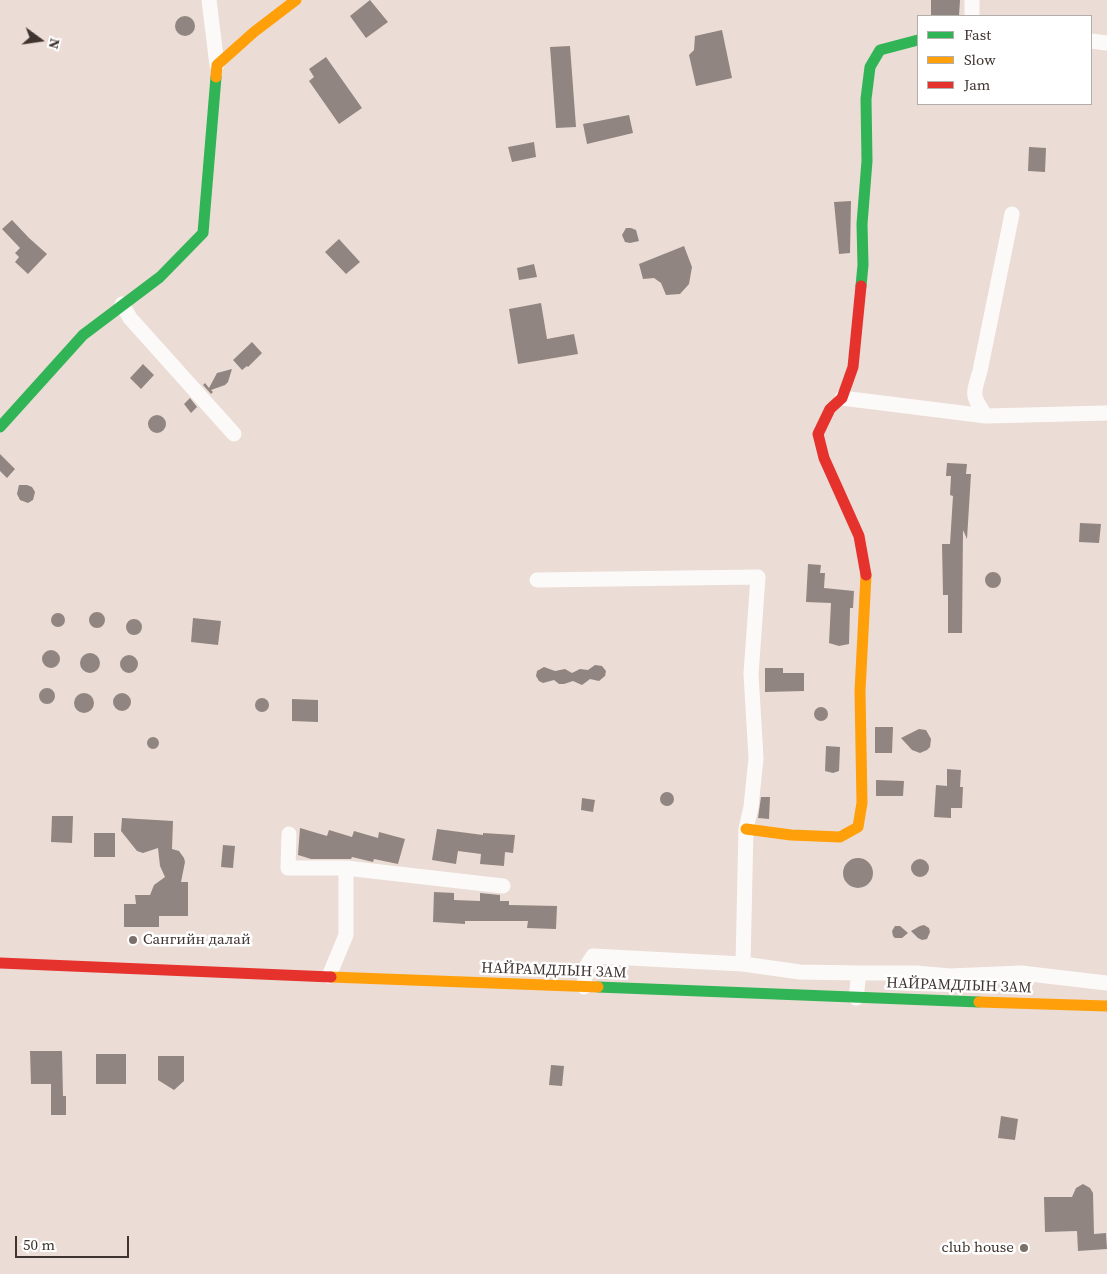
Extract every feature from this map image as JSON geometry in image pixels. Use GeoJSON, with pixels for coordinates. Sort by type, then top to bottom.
{"type":"FeatureCollection","features":[{"type":"Feature","properties":{"kind":"street"},"geometry":{"type":"LineString","coordinates":[[0,427],[83,335],[160,277],[202,234],[217,65],[209,0]]}},
{"type":"Feature","properties":{"kind":"street"},"geometry":{"type":"LineString","coordinates":[[217,65],[254,32],[296,0]]}},
{"type":"Feature","properties":{"kind":"street"},"geometry":{"type":"LineString","coordinates":[[972,0],[972,15]]}},
{"type":"Feature","properties":{"kind":"street"},"geometry":{"type":"LineString","coordinates":[[746,829],[792,835],[840,837],[858,827],[862,803],[860,690],[867,580],[859,536],[824,458],[818,434],[830,410],[842,398],[854,367],[863,265],[862,224],[867,162],[866,98],[870,67],[880,50],[917,40]]}},
{"type":"Feature","properties":{"kind":"street"},"geometry":{"type":"LineString","coordinates":[[1092,41],[1107,42]]}},
{"type":"Feature","properties":{"kind":"street"},"geometry":{"type":"LineString","coordinates":[[986,416],[973,393],[980,370],[1012,214]]}},
{"type":"Feature","properties":{"kind":"street"},"geometry":{"type":"LineString","coordinates":[[122,304],[130,318],[234,434]]}},
{"type":"Feature","properties":{"kind":"street"},"geometry":{"type":"LineString","coordinates":[[842,398],[986,416],[1107,413]]}},
{"type":"Feature","properties":{"kind":"street"},"geometry":{"type":"LineString","coordinates":[[537,580],[758,577],[751,674],[756,758],[751,807],[746,829],[743,964]]}},
{"type":"Feature","properties":{"kind":"street"},"geometry":{"type":"LineString","coordinates":[[289,834],[288,868],[346,868],[503,886]]}},
{"type":"Feature","properties":{"kind":"street"},"geometry":{"type":"LineString","coordinates":[[329,976],[346,934],[346,868]]}},
{"type":"Feature","properties":{"kind":"street"},"geometry":{"type":"LineString","coordinates":[[584,987],[586,967],[594,956],[743,964],[800,972],[916,973],[950,976],[1021,973],[1107,983]]}},
{"type":"Feature","properties":{"kind":"street","name":"НАЙРАМДЛЫН ЗАМ"},"geometry":{"type":"LineString","coordinates":[[0,963],[856,998],[1107,1006]]}},
{"type":"Feature","properties":{"kind":"street"},"geometry":{"type":"LineString","coordinates":[[856,998],[859,973]]}},
{"type":"Feature","properties":{"kind":"building"},"geometry":{"type":"Polygon","coordinates":[[[370,0],[388,22],[366,38],[350,16],[370,0]]]}},
{"type":"Feature","properties":{"kind":"building"},"geometry":{"type":"Polygon","coordinates":[[[931,0],[960,0],[959,15],[931,15],[931,0]]]}},
{"type":"Feature","properties":{"kind":"building"},"geometry":{"type":"Polygon","coordinates":[[[185,16],[192,19],[195,26],[192,33],[185,36],[178,33],[175,26],[178,19],[185,16]]]}},
{"type":"Feature","properties":{"kind":"building"},"geometry":{"type":"Polygon","coordinates":[[[722,30],[732,78],[696,86],[689,55],[694,50],[695,36],[722,30]]]}},
{"type":"Feature","properties":{"kind":"building"},"geometry":{"type":"Polygon","coordinates":[[[570,46],[576,127],[556,128],[550,47],[570,46]]]}},
{"type":"Feature","properties":{"kind":"building"},"geometry":{"type":"Polygon","coordinates":[[[326,57],[362,108],[339,124],[309,81],[314,77],[309,69],[326,57]]]}},
{"type":"Feature","properties":{"kind":"building"},"geometry":{"type":"Polygon","coordinates":[[[629,115],[633,133],[587,144],[583,124],[629,115]]]}},
{"type":"Feature","properties":{"kind":"building"},"geometry":{"type":"Polygon","coordinates":[[[534,142],[536,157],[512,162],[508,147],[534,142]]]}},
{"type":"Feature","properties":{"kind":"building"},"geometry":{"type":"Polygon","coordinates":[[[1029,147],[1046,148],[1045,172],[1028,171],[1029,147]]]}},
{"type":"Feature","properties":{"kind":"building"},"geometry":{"type":"Polygon","coordinates":[[[851,201],[850,253],[839,254],[834,202],[851,201]]]}},
{"type":"Feature","properties":{"kind":"building"},"geometry":{"type":"Polygon","coordinates":[[[12,220],[47,254],[28,274],[15,262],[19,257],[15,253],[20,248],[2,229],[12,220]]]}},
{"type":"Feature","properties":{"kind":"building"},"geometry":{"type":"Polygon","coordinates":[[[626,228],[636,230],[639,241],[625,242],[622,235],[626,228]]]}},
{"type":"Feature","properties":{"kind":"building"},"geometry":{"type":"Polygon","coordinates":[[[339,239],[360,262],[346,274],[325,252],[339,239]]]}},
{"type":"Feature","properties":{"kind":"building"},"geometry":{"type":"Polygon","coordinates":[[[684,246],[692,267],[689,284],[680,294],[666,295],[661,283],[654,278],[643,279],[639,264],[684,246]]]}},
{"type":"Feature","properties":{"kind":"building"},"geometry":{"type":"Polygon","coordinates":[[[534,264],[537,277],[519,280],[517,268],[534,264]]]}},
{"type":"Feature","properties":{"kind":"building"},"geometry":{"type":"Polygon","coordinates":[[[541,303],[547,339],[574,334],[578,354],[518,364],[509,309],[541,303]]]}},
{"type":"Feature","properties":{"kind":"building"},"geometry":{"type":"Polygon","coordinates":[[[252,342],[262,353],[248,367],[242,370],[233,360],[252,342]]]}},
{"type":"Feature","properties":{"kind":"building"},"geometry":{"type":"Polygon","coordinates":[[[143,364],[154,375],[141,389],[130,378],[143,364]]]}},
{"type":"Feature","properties":{"kind":"building"},"geometry":{"type":"Polygon","coordinates":[[[232,369],[228,382],[211,390],[213,392],[211,394],[203,385],[205,383],[209,388],[217,373],[232,369]]]}},
{"type":"Feature","properties":{"kind":"building"},"geometry":{"type":"Polygon","coordinates":[[[190,398],[197,407],[191,413],[184,404],[190,398]]]}},
{"type":"Feature","properties":{"kind":"building"},"geometry":{"type":"Polygon","coordinates":[[[153,415],[161,415],[166,420],[164,431],[153,433],[148,428],[148,420],[153,415]]]}},
{"type":"Feature","properties":{"kind":"building"},"geometry":{"type":"Polygon","coordinates":[[[0,454],[15,469],[7,478],[0,471],[0,454]]]}},
{"type":"Feature","properties":{"kind":"building"},"geometry":{"type":"Polygon","coordinates":[[[947,463],[967,464],[966,474],[971,474],[967,539],[963,530],[962,633],[948,633],[948,595],[943,595],[942,544],[950,544],[953,496],[950,495],[951,476],[946,476],[947,463]]]}},
{"type":"Feature","properties":{"kind":"building"},"geometry":{"type":"Polygon","coordinates":[[[19,485],[32,487],[35,492],[33,500],[28,503],[20,500],[17,494],[19,485]]]}},
{"type":"Feature","properties":{"kind":"building"},"geometry":{"type":"Polygon","coordinates":[[[1080,523],[1101,524],[1099,543],[1079,542],[1080,523]]]}},
{"type":"Feature","properties":{"kind":"building"},"geometry":{"type":"Polygon","coordinates":[[[808,564],[821,565],[820,573],[825,573],[824,588],[854,591],[853,608],[850,608],[849,644],[839,646],[829,643],[831,603],[806,602],[808,564]]]}},
{"type":"Feature","properties":{"kind":"building"},"geometry":{"type":"Polygon","coordinates":[[[990,572],[996,572],[1001,577],[999,586],[990,588],[985,583],[985,577],[990,572]]]}},
{"type":"Feature","properties":{"kind":"building"},"geometry":{"type":"Polygon","coordinates":[[[97,612],[103,614],[105,620],[103,626],[97,628],[91,626],[89,620],[91,614],[97,612]]]}},
{"type":"Feature","properties":{"kind":"building"},"geometry":{"type":"Polygon","coordinates":[[[58,613],[63,615],[65,620],[63,625],[58,627],[53,625],[51,620],[53,615],[58,613]]]}},
{"type":"Feature","properties":{"kind":"building"},"geometry":{"type":"Polygon","coordinates":[[[193,618],[221,621],[218,645],[191,642],[193,618]]]}},
{"type":"Feature","properties":{"kind":"building"},"geometry":{"type":"Polygon","coordinates":[[[131,619],[137,619],[142,624],[140,633],[131,635],[126,630],[126,624],[131,619]]]}},
{"type":"Feature","properties":{"kind":"building"},"geometry":{"type":"Polygon","coordinates":[[[51,650],[57,653],[60,659],[57,665],[51,668],[45,665],[42,659],[45,653],[51,650]]]}},
{"type":"Feature","properties":{"kind":"building"},"geometry":{"type":"Polygon","coordinates":[[[90,653],[97,656],[100,663],[97,670],[90,673],[83,670],[80,663],[83,656],[90,653]]]}},
{"type":"Feature","properties":{"kind":"building"},"geometry":{"type":"Polygon","coordinates":[[[129,655],[135,658],[138,664],[135,670],[129,673],[123,670],[120,664],[123,658],[129,655]]]}},
{"type":"Feature","properties":{"kind":"building"},"geometry":{"type":"Polygon","coordinates":[[[595,665],[602,666],[606,671],[605,676],[599,681],[590,679],[582,685],[573,681],[559,684],[554,680],[543,683],[536,676],[537,671],[544,667],[555,671],[565,669],[572,673],[580,669],[588,670],[595,665]]]}},
{"type":"Feature","properties":{"kind":"building"},"geometry":{"type":"Polygon","coordinates":[[[765,668],[783,668],[783,673],[804,673],[804,691],[765,692],[765,668]]]}},
{"type":"Feature","properties":{"kind":"building"},"geometry":{"type":"Polygon","coordinates":[[[44,688],[50,688],[55,693],[53,702],[44,704],[39,699],[39,693],[44,688]]]}},
{"type":"Feature","properties":{"kind":"building"},"geometry":{"type":"Polygon","coordinates":[[[84,693],[91,696],[94,703],[91,710],[84,713],[77,710],[74,703],[77,696],[84,693]]]}},
{"type":"Feature","properties":{"kind":"building"},"geometry":{"type":"Polygon","coordinates":[[[122,693],[128,696],[131,702],[128,708],[122,711],[116,708],[113,702],[116,696],[122,693]]]}},
{"type":"Feature","properties":{"kind":"building"},"geometry":{"type":"Polygon","coordinates":[[[262,698],[267,700],[269,705],[267,710],[262,712],[257,710],[255,705],[257,700],[262,698]]]}},
{"type":"Feature","properties":{"kind":"building"},"geometry":{"type":"Polygon","coordinates":[[[292,699],[318,700],[318,722],[292,721],[292,699]]]}},
{"type":"Feature","properties":{"kind":"building"},"geometry":{"type":"Polygon","coordinates":[[[821,707],[826,709],[828,714],[826,719],[821,721],[816,719],[814,714],[816,709],[821,707]]]}},
{"type":"Feature","properties":{"kind":"building"},"geometry":{"type":"Polygon","coordinates":[[[875,727],[893,727],[892,753],[875,753],[875,727]]]}},
{"type":"Feature","properties":{"kind":"building"},"geometry":{"type":"Polygon","coordinates":[[[919,729],[926,730],[931,739],[930,747],[920,753],[912,750],[901,738],[919,729]]]}},
{"type":"Feature","properties":{"kind":"building"},"geometry":{"type":"Polygon","coordinates":[[[155,737],[158,738],[158,748],[151,749],[148,748],[147,741],[148,738],[155,737]]]}},
{"type":"Feature","properties":{"kind":"building"},"geometry":{"type":"Polygon","coordinates":[[[826,746],[840,747],[839,771],[833,773],[825,771],[826,746]]]}},
{"type":"Feature","properties":{"kind":"building"},"geometry":{"type":"Polygon","coordinates":[[[947,769],[961,770],[960,787],[963,787],[962,808],[951,808],[951,818],[934,817],[936,785],[947,786],[947,769]]]}},
{"type":"Feature","properties":{"kind":"building"},"geometry":{"type":"Polygon","coordinates":[[[876,780],[904,781],[903,796],[876,796],[876,780]]]}},
{"type":"Feature","properties":{"kind":"building"},"geometry":{"type":"Polygon","coordinates":[[[667,792],[672,794],[674,799],[672,804],[667,806],[662,804],[660,799],[662,794],[667,792]]]}},
{"type":"Feature","properties":{"kind":"building"},"geometry":{"type":"Polygon","coordinates":[[[761,797],[770,797],[769,819],[758,818],[761,797]]]}},
{"type":"Feature","properties":{"kind":"building"},"geometry":{"type":"Polygon","coordinates":[[[582,798],[595,800],[593,812],[581,810],[582,798]]]}},
{"type":"Feature","properties":{"kind":"building"},"geometry":{"type":"Polygon","coordinates":[[[52,816],[73,816],[72,843],[51,842],[52,816]]]}},
{"type":"Feature","properties":{"kind":"building"},"geometry":{"type":"Polygon","coordinates":[[[122,818],[173,821],[172,849],[179,851],[185,862],[181,882],[188,882],[188,916],[159,916],[159,927],[124,927],[124,904],[136,904],[135,895],[150,895],[154,885],[165,877],[160,866],[158,848],[143,853],[137,851],[121,831],[122,818]]]}},
{"type":"Feature","properties":{"kind":"building"},"geometry":{"type":"Polygon","coordinates":[[[300,828],[327,836],[329,830],[352,837],[354,831],[378,838],[379,832],[405,839],[398,864],[374,859],[373,862],[352,857],[351,859],[311,859],[298,855],[300,828]]]}},
{"type":"Feature","properties":{"kind":"building"},"geometry":{"type":"Polygon","coordinates":[[[437,829],[483,835],[483,833],[515,835],[513,853],[505,852],[504,866],[480,864],[481,854],[458,851],[456,864],[432,860],[437,829]]]}},
{"type":"Feature","properties":{"kind":"building"},"geometry":{"type":"Polygon","coordinates":[[[94,833],[115,833],[115,857],[94,857],[94,833]]]}},
{"type":"Feature","properties":{"kind":"building"},"geometry":{"type":"Polygon","coordinates":[[[223,845],[235,846],[233,868],[221,867],[223,845]]]}},
{"type":"Feature","properties":{"kind":"building"},"geometry":{"type":"Polygon","coordinates":[[[858,858],[864,859],[872,867],[872,879],[864,887],[858,888],[852,887],[844,879],[843,873],[844,867],[852,859],[858,858]]]}},
{"type":"Feature","properties":{"kind":"building"},"geometry":{"type":"Polygon","coordinates":[[[916,859],[924,859],[929,864],[927,875],[916,877],[911,872],[911,864],[916,859]]]}},
{"type":"Feature","properties":{"kind":"building"},"geometry":{"type":"Polygon","coordinates":[[[434,892],[454,893],[454,900],[480,901],[480,893],[500,895],[500,901],[509,901],[509,905],[557,906],[556,929],[527,928],[528,921],[465,921],[465,924],[433,922],[434,892]]]}},
{"type":"Feature","properties":{"kind":"building"},"geometry":{"type":"Polygon","coordinates":[[[924,925],[929,928],[930,932],[927,939],[922,940],[911,931],[924,925]]]}},
{"type":"Feature","properties":{"kind":"building"},"geometry":{"type":"Polygon","coordinates":[[[895,926],[900,926],[908,933],[902,938],[895,938],[892,931],[895,926]]]}},
{"type":"Feature","properties":{"kind":"building"},"geometry":{"type":"Polygon","coordinates":[[[30,1051],[62,1051],[63,1096],[66,1096],[66,1115],[51,1115],[51,1084],[31,1084],[30,1051]]]}},
{"type":"Feature","properties":{"kind":"building"},"geometry":{"type":"Polygon","coordinates":[[[96,1054],[126,1054],[126,1084],[96,1084],[96,1054]]]}},
{"type":"Feature","properties":{"kind":"building"},"geometry":{"type":"Polygon","coordinates":[[[158,1056],[184,1056],[184,1081],[174,1090],[158,1080],[158,1056]]]}},
{"type":"Feature","properties":{"kind":"building"},"geometry":{"type":"Polygon","coordinates":[[[551,1065],[564,1066],[562,1086],[549,1085],[551,1065]]]}},
{"type":"Feature","properties":{"kind":"building"},"geometry":{"type":"Polygon","coordinates":[[[1001,1116],[1018,1119],[1015,1140],[998,1138],[1001,1116]]]}},
{"type":"Feature","properties":{"kind":"building"},"geometry":{"type":"Polygon","coordinates":[[[1083,1184],[1090,1188],[1093,1193],[1094,1234],[1106,1233],[1107,1249],[1078,1251],[1077,1231],[1045,1232],[1044,1197],[1072,1197],[1076,1188],[1083,1184]]]}},
{"type":"Feature","properties":{"kind":"traffic: fast"},"geometry":{"type":"LineString","coordinates":[[861,286],[863,265],[862,224],[867,161],[866,99],[870,67],[880,50],[917,40]]}},
{"type":"Feature","properties":{"kind":"traffic: fast"},"geometry":{"type":"LineString","coordinates":[[0,427],[83,335],[160,277],[203,233],[216,77]]}},
{"type":"Feature","properties":{"kind":"traffic: fast"},"geometry":{"type":"LineString","coordinates":[[598,987],[979,1002]]}},
{"type":"Feature","properties":{"kind":"traffic: slow"},"geometry":{"type":"LineString","coordinates":[[216,77],[217,65],[254,32],[296,0]]}},
{"type":"Feature","properties":{"kind":"traffic: slow"},"geometry":{"type":"LineString","coordinates":[[746,829],[791,835],[840,837],[858,827],[862,803],[860,691],[866,575]]}},
{"type":"Feature","properties":{"kind":"traffic: slow"},"geometry":{"type":"LineString","coordinates":[[331,977],[598,987]]}},
{"type":"Feature","properties":{"kind":"traffic: slow"},"geometry":{"type":"LineString","coordinates":[[979,1002],[1107,1006]]}},
{"type":"Feature","properties":{"kind":"traffic: jam"},"geometry":{"type":"LineString","coordinates":[[861,286],[853,367],[842,398],[830,409],[818,434],[824,458],[859,536],[866,575]]}},
{"type":"Feature","properties":{"kind":"traffic: jam"},"geometry":{"type":"LineString","coordinates":[[0,963],[331,977]]}},
{"type":"Feature","properties":{"kind":"place","name":"Сангийн далай"},"geometry":{"type":"Point","coordinates":[133,940]}},
{"type":"Feature","properties":{"kind":"place","name":"club house"},"geometry":{"type":"Point","coordinates":[1024,1248]}}]}
